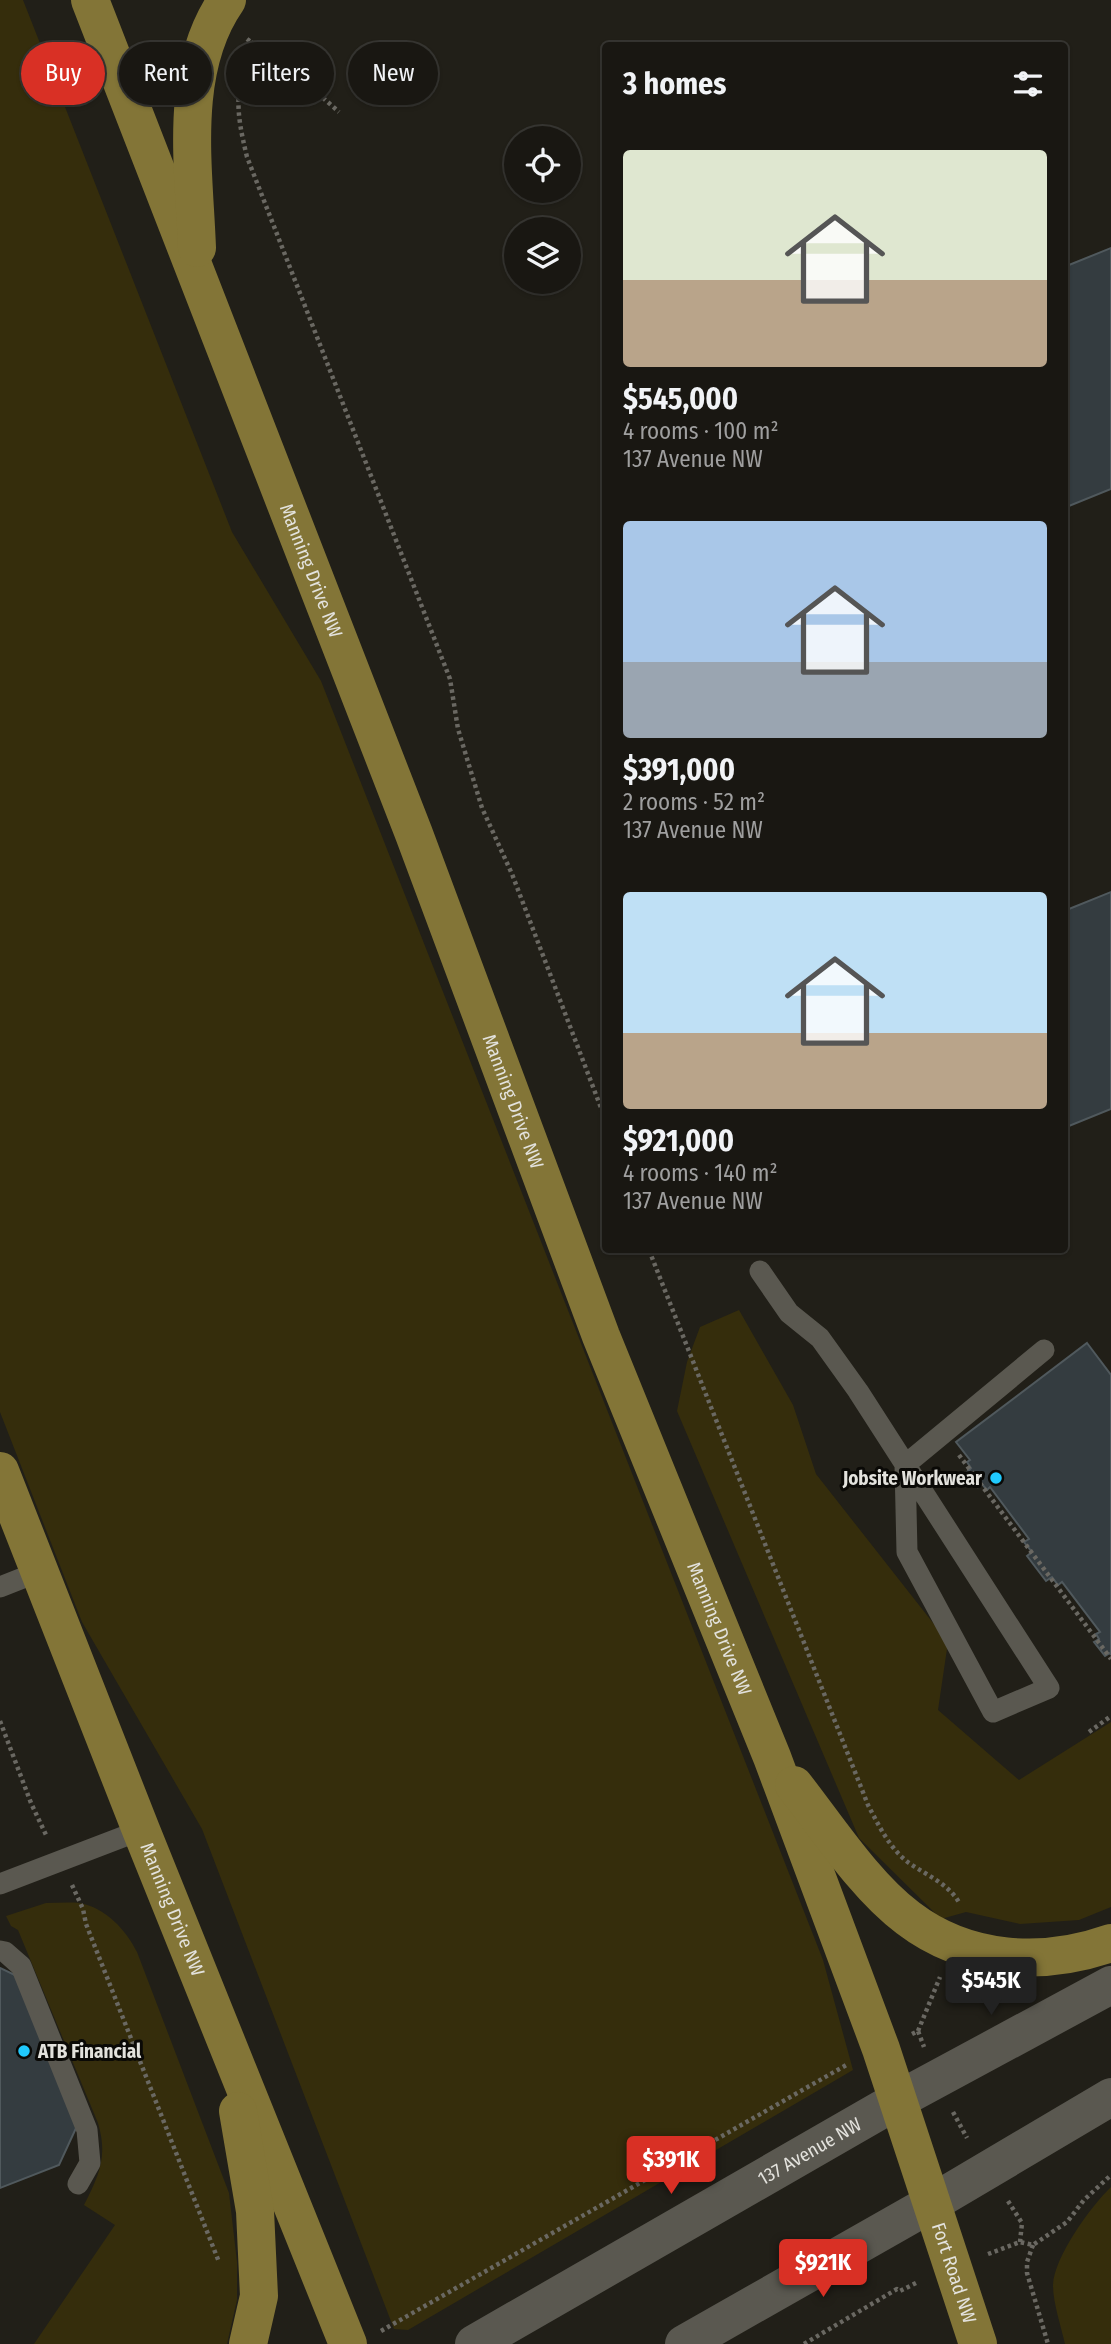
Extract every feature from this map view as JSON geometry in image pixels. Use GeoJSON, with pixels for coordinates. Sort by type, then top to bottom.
{"type":"FeatureCollection","features":[{"type":"Feature","properties":{"kind":"main road","name":"Manning Drive NW"},"geometry":{"type":"LineString","coordinates":[[90,0],[414,834],[601,1336],[772,1756],[898,2100],[932,2203]]}},
{"type":"Feature","properties":{"kind":"main road"},"geometry":{"type":"LineString","coordinates":[[198,278],[193,92],[201,55],[215,17],[227,0]]}},
{"type":"Feature","properties":{"kind":"main road","name":"Manning Drive NW"},"geometry":{"type":"LineString","coordinates":[[0,1471],[38,1572],[348,2344]]}},
{"type":"Feature","properties":{"kind":"main road"},"geometry":{"type":"LineString","coordinates":[[772,1756],[875,1887],[906,1917],[926,1931],[954,1945],[1012,1958],[1054,1957],[1092,1950],[1111,1943]]}},
{"type":"Feature","properties":{"kind":"main road","name":"137 Avenue NW"},"geometry":{"type":"LineString","coordinates":[[474,2344],[898,2100],[1111,1985]]}},
{"type":"Feature","properties":{"kind":"main road"},"geometry":{"type":"LineString","coordinates":[[228,2043],[255,2211],[259,2296],[248,2344]]}},
{"type":"Feature","properties":{"kind":"main road"},"geometry":{"type":"LineString","coordinates":[[684,2344],[932,2203],[1111,2096]]}},
{"type":"Feature","properties":{"kind":"main road","name":"Fort Road NW"},"geometry":{"type":"LineString","coordinates":[[932,2203],[978,2344]]}},
{"type":"Feature","properties":{"kind":"lane"},"geometry":{"type":"LineString","coordinates":[[760,1271],[789,1313],[820,1338],[858,1391],[1049,1688],[993,1712],[907,1552],[905,1465]]}},
{"type":"Feature","properties":{"kind":"lane"},"geometry":{"type":"LineString","coordinates":[[905,1465],[1044,1350]]}},
{"type":"Feature","properties":{"kind":"lane"},"geometry":{"type":"LineString","coordinates":[[0,1587],[38,1572]]}},
{"type":"Feature","properties":{"kind":"lane"},"geometry":{"type":"LineString","coordinates":[[0,1884],[141,1830]]}},
{"type":"Feature","properties":{"kind":"lane"},"geometry":{"type":"LineString","coordinates":[[0,1951],[21,1966],[87,2130],[90,2163],[78,2183]]}},
{"type":"Feature","properties":{"kind":"path"},"geometry":{"type":"LineString","coordinates":[[243,36],[251,42]]}},
{"type":"Feature","properties":{"kind":"path"},"geometry":{"type":"LineString","coordinates":[[237,105],[247,157],[450,679],[458,729],[482,808],[512,874],[602,1110]]}},
{"type":"Feature","properties":{"kind":"path"},"geometry":{"type":"LineString","coordinates":[[331,105],[339,112]]}},
{"type":"Feature","properties":{"kind":"path"},"geometry":{"type":"LineString","coordinates":[[650,1253],[868,1805],[879,1827],[900,1856],[945,1886],[963,1909]]}},
{"type":"Feature","properties":{"kind":"path"},"geometry":{"type":"LineString","coordinates":[[954,1449],[1111,1659]]}},
{"type":"Feature","properties":{"kind":"path"},"geometry":{"type":"LineString","coordinates":[[1089,1732],[1111,1716]]}},
{"type":"Feature","properties":{"kind":"path"},"geometry":{"type":"LineString","coordinates":[[0,1721],[37,1817]]}},
{"type":"Feature","properties":{"kind":"path"},"geometry":{"type":"LineString","coordinates":[[83,1909],[86,1924],[221,2267]]}},
{"type":"Feature","properties":{"kind":"path"},"geometry":{"type":"LineString","coordinates":[[918,2031],[942,1972]]}},
{"type":"Feature","properties":{"kind":"path"},"geometry":{"type":"LineString","coordinates":[[397,2322],[845,2066]]}},
{"type":"Feature","properties":{"kind":"path"},"geometry":{"type":"LineString","coordinates":[[1048,2344],[1027,2273],[1027,2262],[1033,2245],[1067,2222],[1084,2200],[1111,2175]]}},
{"type":"Feature","properties":{"kind":"path"},"geometry":{"type":"LineString","coordinates":[[1020,2242],[1033,2245]]}},
{"type":"Feature","properties":{"kind":"path"},"geometry":{"type":"LineString","coordinates":[[804,2344],[897,2289],[900,2291],[908,2286]]}},
{"type":"Feature","properties":{"kind":"shaded area"},"geometry":{"type":"Polygon","coordinates":[[[0,0],[23,0],[40,42],[21,42],[21,105],[64,105],[232,532],[321,681],[823,1960],[853,2070],[408,2330],[394,2329],[202,1829],[82,1622],[0,1412],[0,0]]]}},
{"type":"Feature","properties":{"kind":"shaded area"},"geometry":{"type":"Polygon","coordinates":[[[739,1310],[793,1405],[816,1474],[948,1642],[938,1710],[1019,1780],[1111,1722],[1111,1907],[1079,1920],[1020,1924],[966,1912],[941,1919],[859,1838],[677,1411],[687,1362],[700,1327],[739,1310]]]}},
{"type":"Feature","properties":{"kind":"shaded area"},"geometry":{"type":"Polygon","coordinates":[[[46,1903],[80,1903],[98,1910],[121,1928],[137,1952],[229,2193],[237,2262],[237,2300],[227,2344],[34,2344],[115,2225],[84,2205],[94,2184],[102,2156],[98,2123],[18,1930],[11,1926],[6,1916],[46,1903]]]}},
{"type":"Feature","properties":{"kind":"shaded area"},"geometry":{"type":"Polygon","coordinates":[[[1111,2187],[1111,2344],[1065,2344],[1054,2299],[1055,2274],[1075,2233],[1111,2187]]]}},
{"type":"Feature","properties":{"kind":"building"},"geometry":{"type":"Polygon","coordinates":[[[1111,248],[1111,489],[1068,506],[1068,265],[1111,248]]]}},
{"type":"Feature","properties":{"kind":"building"},"geometry":{"type":"Polygon","coordinates":[[[1111,892],[1111,1109],[1068,1126],[1068,909],[1111,892]]]}},
{"type":"Feature","properties":{"kind":"building"},"geometry":{"type":"Polygon","coordinates":[[[1087,1343],[1111,1375],[1111,1655],[1110,1653],[1105,1656],[1094,1642],[1099,1639],[1096,1634],[1100,1632],[1062,1582],[1058,1585],[1052,1577],[1046,1581],[1027,1556],[1032,1552],[1024,1542],[1029,1539],[990,1487],[987,1490],[982,1484],[978,1487],[967,1472],[971,1468],[967,1462],[970,1460],[956,1442],[1087,1343]]]}},
{"type":"Feature","properties":{"kind":"building","name":"ATB Financial"},"geometry":{"type":"Polygon","coordinates":[[[0,1968],[17,1976],[77,2126],[59,2165],[0,2188],[0,1968]]]}},
{"type":"Feature","properties":{"kind":"place","name":"Jobsite Workwear"},"geometry":{"type":"Point","coordinates":[996,1478]}},
{"type":"Feature","properties":{"kind":"place","name":"ATB Financial"},"geometry":{"type":"Point","coordinates":[24,2051]}}]}
